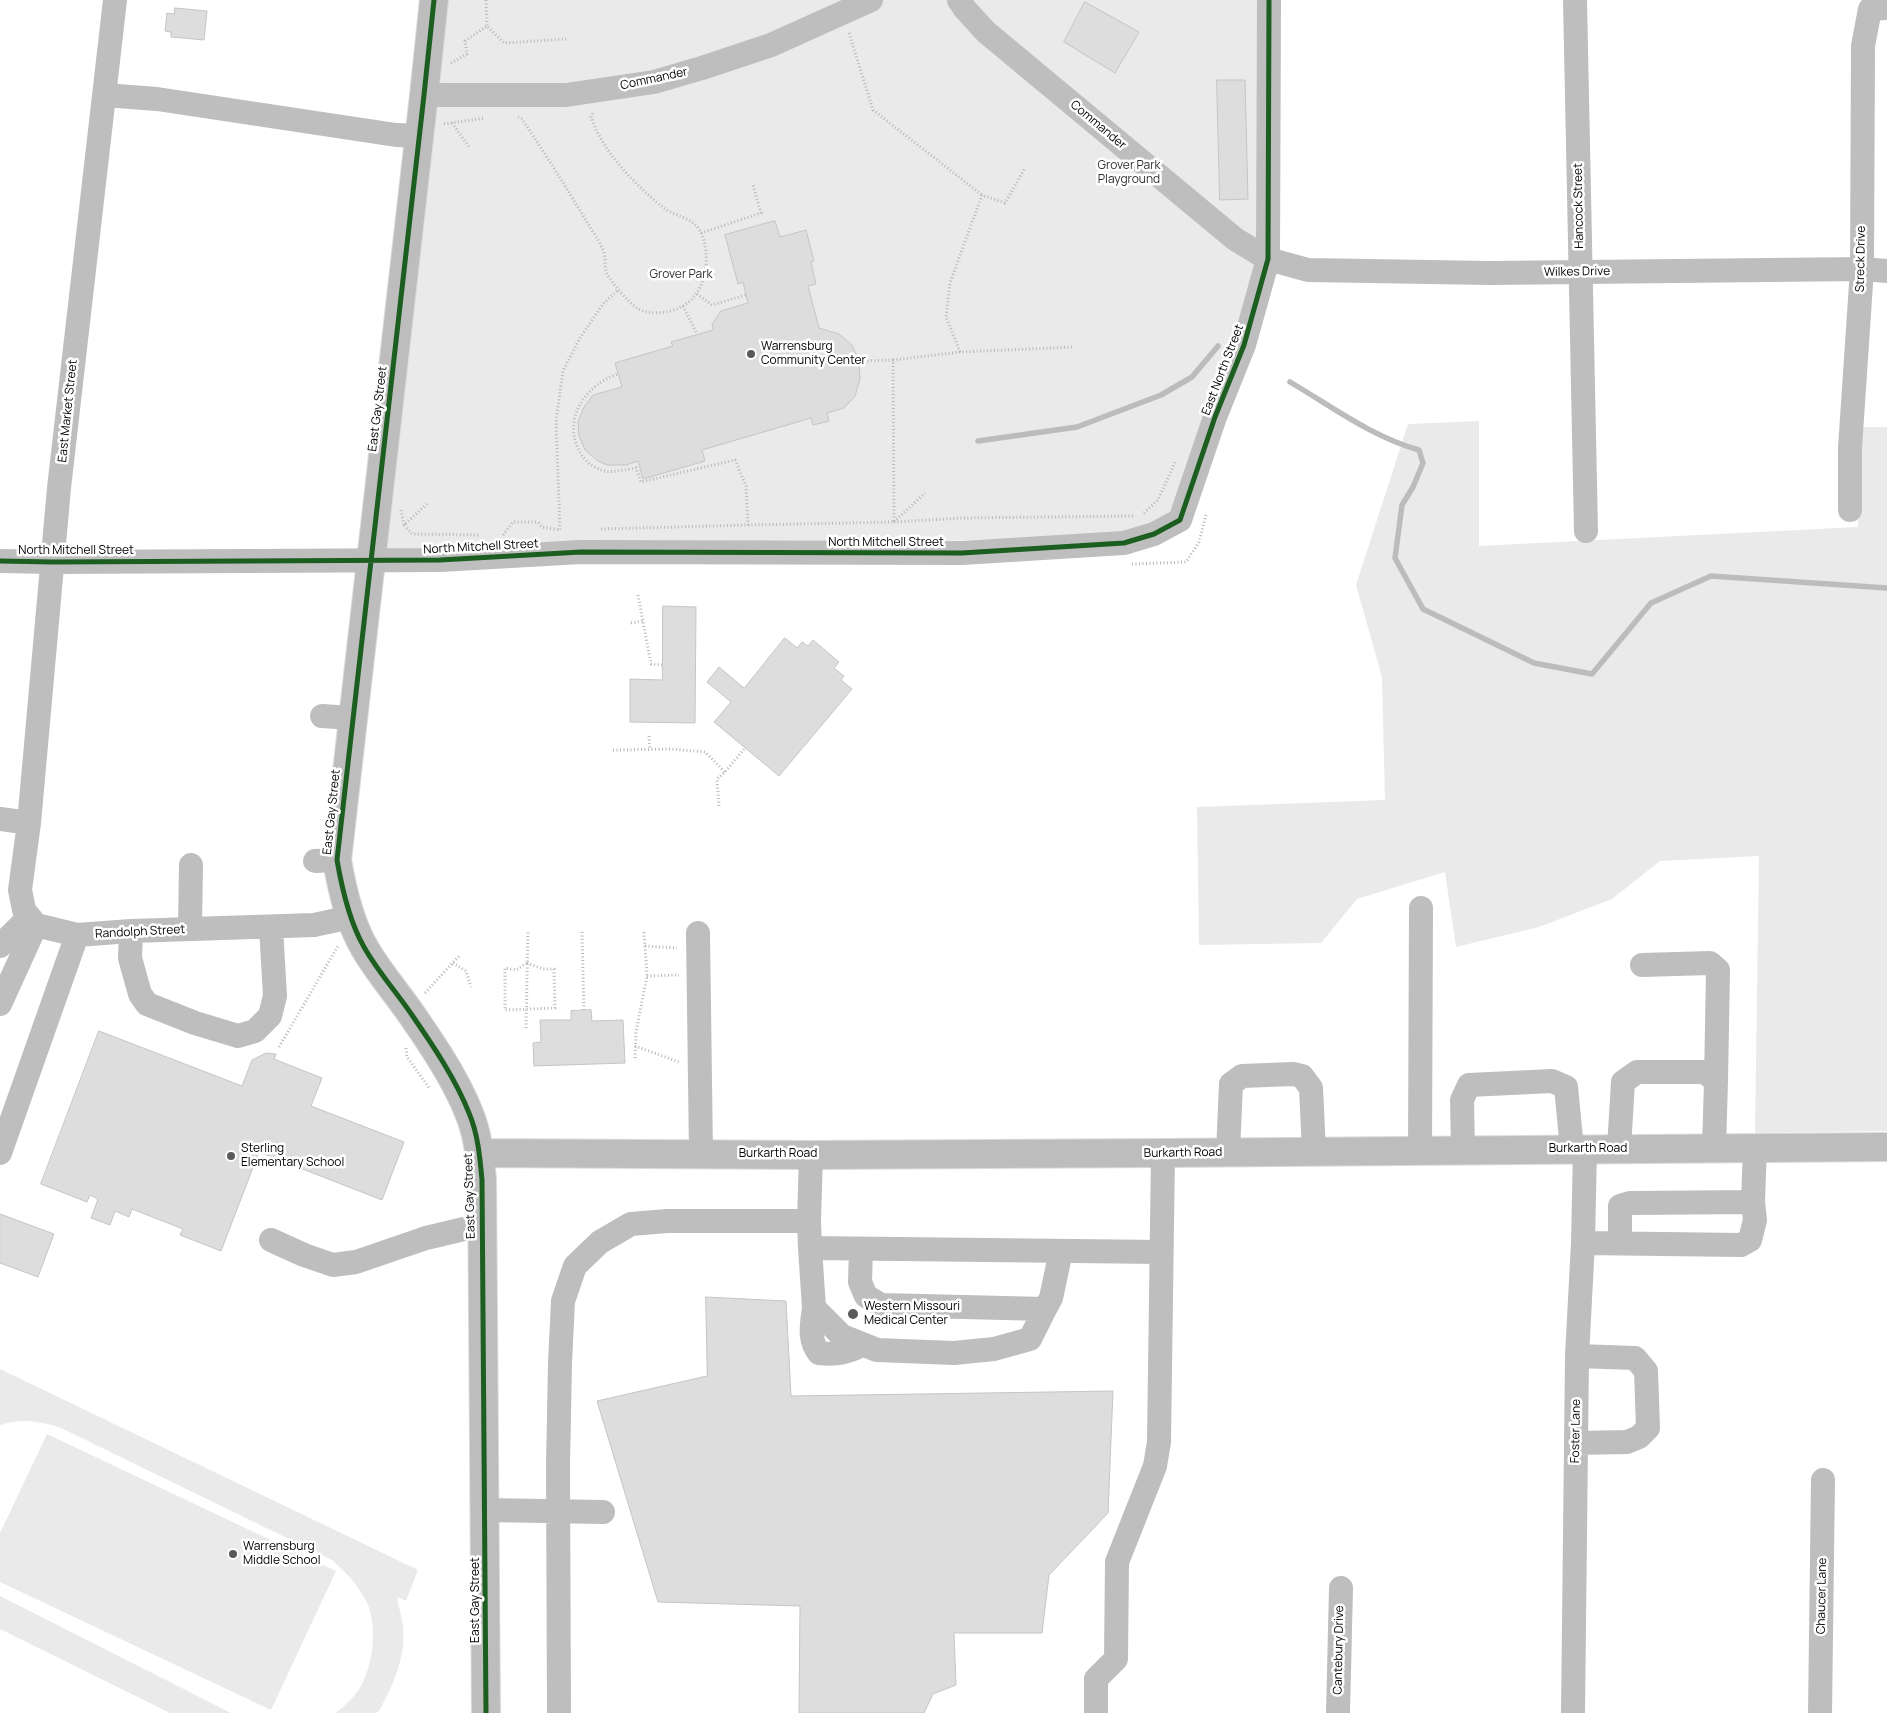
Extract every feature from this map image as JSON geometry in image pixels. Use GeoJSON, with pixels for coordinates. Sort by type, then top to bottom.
{"type":"FeatureCollection","features":[{"type":"Feature","properties":{"kind":"main road","name":"East Gay Street"},"geometry":{"type":"LineString","coordinates":[[434,0],[424,95],[431,130],[371,560],[352,718],[326,861],[342,889],[351,917],[371,959],[409,1010],[449,1073],[470,1113],[480,1153],[486,1713]]}},
{"type":"Feature","properties":{"kind":"main road","name":"Burkarth Road"},"geometry":{"type":"LineString","coordinates":[[480,1153],[811,1155],[1887,1147]]}},
{"type":"Feature","properties":{"kind":"street","name":"East Market Street"},"geometry":{"type":"LineString","coordinates":[[29,823],[60,478],[114,0]]}},
{"type":"Feature","properties":{"kind":"street","name":"Commander"},"geometry":{"type":"LineString","coordinates":[[424,95],[566,95],[654,82],[771,45],[871,0]]}},
{"type":"Feature","properties":{"kind":"street","name":"Commander"},"geometry":{"type":"LineString","coordinates":[[959,0],[965,9],[1001,44],[1235,239],[1268,259]]}},
{"type":"Feature","properties":{"kind":"street","name":"East North Street"},"geometry":{"type":"LineString","coordinates":[[962,554],[1124,543],[1154,534],[1180,520],[1215,417],[1244,345],[1268,259],[1269,0]]}},
{"type":"Feature","properties":{"kind":"street","name":"Hancock Street"},"geometry":{"type":"LineString","coordinates":[[1575,0],[1586,531]]}},
{"type":"Feature","properties":{"kind":"street","name":"Streck Drive"},"geometry":{"type":"LineString","coordinates":[[1850,510],[1850,448],[1862,270],[1863,46],[1878,8]]}},
{"type":"Feature","properties":{"kind":"street"},"geometry":{"type":"LineString","coordinates":[[104,95],[157,99],[396,135],[431,130]]}},
{"type":"Feature","properties":{"kind":"street","name":"Wilkes Drive"},"geometry":{"type":"LineString","coordinates":[[1268,259],[1308,270],[1490,273],[1887,271]]}},
{"type":"Feature","properties":{"kind":"street","name":"North Mitchell Street"},"geometry":{"type":"LineString","coordinates":[[0,561],[440,560],[581,552],[962,554]]}},
{"type":"Feature","properties":{"kind":"street"},"geometry":{"type":"LineString","coordinates":[[322,716],[352,718]]}},
{"type":"Feature","properties":{"kind":"street"},"geometry":{"type":"LineString","coordinates":[[0,819],[29,823],[20,890],[24,910],[33,921]]}},
{"type":"Feature","properties":{"kind":"street"},"geometry":{"type":"LineString","coordinates":[[190,929],[191,864]]}},
{"type":"Feature","properties":{"kind":"street"},"geometry":{"type":"LineString","coordinates":[[1420,1150],[1421,908]]}},
{"type":"Feature","properties":{"kind":"street","name":"Randolph Street"},"geometry":{"type":"LineString","coordinates":[[33,921],[77,935],[131,931],[314,925],[351,917]]}},
{"type":"Feature","properties":{"kind":"street"},"geometry":{"type":"LineString","coordinates":[[0,946],[33,921]]}},
{"type":"Feature","properties":{"kind":"street"},"geometry":{"type":"LineString","coordinates":[[0,1004],[33,921]]}},
{"type":"Feature","properties":{"kind":"street"},"geometry":{"type":"LineString","coordinates":[[131,931],[130,958],[140,994],[147,1004],[195,1023],[238,1036],[255,1031],[270,1016],[275,996],[271,927]]}},
{"type":"Feature","properties":{"kind":"street"},"geometry":{"type":"LineString","coordinates":[[2,1148],[77,935]]}},
{"type":"Feature","properties":{"kind":"street"},"geometry":{"type":"LineString","coordinates":[[691,941],[701,1154]]}},
{"type":"Feature","properties":{"kind":"street"},"geometry":{"type":"LineString","coordinates":[[1642,965],[1710,963],[1718,970],[1714,1148]]}},
{"type":"Feature","properties":{"kind":"street"},"geometry":{"type":"LineString","coordinates":[[1619,1148],[1623,1082],[1637,1072],[1704,1072],[1716,1081]]}},
{"type":"Feature","properties":{"kind":"street"},"geometry":{"type":"LineString","coordinates":[[1228,1152],[1231,1084],[1242,1076],[1293,1074],[1302,1076],[1311,1088],[1314,1151]]}},
{"type":"Feature","properties":{"kind":"street","name":"Foster Lane"},"geometry":{"type":"LineString","coordinates":[[1463,1150],[1462,1100],[1469,1085],[1552,1081],[1566,1087],[1578,1149],[1583,1243],[1577,1356],[1573,1713]]}},
{"type":"Feature","properties":{"kind":"street"},"geometry":{"type":"LineString","coordinates":[[1583,1243],[1741,1245],[1750,1240],[1755,1220],[1753,1202],[1755,1147]]}},
{"type":"Feature","properties":{"kind":"street"},"geometry":{"type":"LineString","coordinates":[[1096,1713],[1096,1679],[1116,1659],[1117,1562],[1155,1466],[1159,1442],[1163,1153]]}},
{"type":"Feature","properties":{"kind":"street"},"geometry":{"type":"LineString","coordinates":[[811,1155],[809,1221],[814,1308],[842,1336],[862,1345],[877,1350],[954,1353],[994,1349],[1030,1339],[1051,1298],[1061,1251]]}},
{"type":"Feature","properties":{"kind":"street"},"geometry":{"type":"LineString","coordinates":[[1620,1243],[1620,1206],[1630,1203],[1753,1202]]}},
{"type":"Feature","properties":{"kind":"street"},"geometry":{"type":"LineString","coordinates":[[559,1713],[558,1456],[562,1302],[575,1266],[600,1242],[631,1224],[668,1221],[809,1221]]}},
{"type":"Feature","properties":{"kind":"street"},"geometry":{"type":"LineString","coordinates":[[271,1240],[304,1255],[333,1265],[356,1262],[426,1238],[482,1225]]}},
{"type":"Feature","properties":{"kind":"street"},"geometry":{"type":"LineString","coordinates":[[810,1248],[1161,1252]]}},
{"type":"Feature","properties":{"kind":"street"},"geometry":{"type":"LineString","coordinates":[[861,1249],[860,1282],[866,1296],[882,1305],[1045,1309]]}},
{"type":"Feature","properties":{"kind":"street"},"geometry":{"type":"LineString","coordinates":[[1576,1443],[1628,1442],[1639,1437],[1648,1428],[1646,1370],[1635,1358],[1577,1356]]}},
{"type":"Feature","properties":{"kind":"street","name":"Chaucer Lane"},"geometry":{"type":"LineString","coordinates":[[1820,1713],[1823,1480]]}},
{"type":"Feature","properties":{"kind":"street"},"geometry":{"type":"LineString","coordinates":[[485,1510],[602,1512]]}},
{"type":"Feature","properties":{"kind":"street","name":"Cantebury Drive"},"geometry":{"type":"LineString","coordinates":[[1338,1713],[1341,1588]]}},
{"type":"Feature","properties":{"kind":"path"},"geometry":{"type":"LineString","coordinates":[[486,0],[487,26],[504,42],[566,39]]}},
{"type":"Feature","properties":{"kind":"path"},"geometry":{"type":"LineString","coordinates":[[452,55],[451,64],[467,54],[465,41],[487,26]]}},
{"type":"Feature","properties":{"kind":"path"},"geometry":{"type":"LineString","coordinates":[[847,28],[873,110],[982,195],[1005,203],[1025,168]]}},
{"type":"Feature","properties":{"kind":"path"},"geometry":{"type":"LineString","coordinates":[[513,114],[522,119],[566,187],[604,252],[606,273],[619,289],[638,308],[650,313],[668,311],[682,306],[697,294],[703,280],[706,256],[701,233],[688,220],[665,209],[622,169],[595,130],[591,117],[598,105]]}},
{"type":"Feature","properties":{"kind":"path"},"geometry":{"type":"LineString","coordinates":[[431,130],[452,123],[487,118]]}},
{"type":"Feature","properties":{"kind":"path"},"geometry":{"type":"LineString","coordinates":[[452,123],[469,147]]}},
{"type":"Feature","properties":{"kind":"path"},"geometry":{"type":"LineString","coordinates":[[701,233],[760,213],[753,185]]}},
{"type":"Feature","properties":{"kind":"path"},"geometry":{"type":"LineString","coordinates":[[960,352],[946,317],[950,283],[982,195]]}},
{"type":"Feature","properties":{"kind":"path"},"geometry":{"type":"LineString","coordinates":[[495,535],[504,535],[513,522],[538,522],[542,527],[560,530],[556,421],[563,371],[580,338],[603,304],[619,289]]}},
{"type":"Feature","properties":{"kind":"path"},"geometry":{"type":"LineString","coordinates":[[697,294],[712,305],[746,295]]}},
{"type":"Feature","properties":{"kind":"path"},"geometry":{"type":"LineString","coordinates":[[682,306],[697,334]]}},
{"type":"Feature","properties":{"kind":"path"},"geometry":{"type":"LineString","coordinates":[[859,361],[893,360],[960,352],[1073,347]]}},
{"type":"Feature","properties":{"kind":"path"},"geometry":{"type":"LineString","coordinates":[[893,360],[894,522]]}},
{"type":"Feature","properties":{"kind":"path"},"geometry":{"type":"LineString","coordinates":[[618,374],[600,383],[588,393],[578,406],[572,424],[574,440],[583,457],[594,467],[608,472],[636,468],[641,482],[735,460],[746,486],[748,525]]}},
{"type":"Feature","properties":{"kind":"path"},"geometry":{"type":"LineString","coordinates":[[600,529],[894,522],[962,518],[1141,516],[1158,500],[1178,456]]}},
{"type":"Feature","properties":{"kind":"path"},"geometry":{"type":"LineString","coordinates":[[894,522],[925,493]]}},
{"type":"Feature","properties":{"kind":"path"},"geometry":{"type":"LineString","coordinates":[[427,504],[404,525],[412,534],[486,535]]}},
{"type":"Feature","properties":{"kind":"path"},"geometry":{"type":"LineString","coordinates":[[1129,564],[1186,562],[1198,542],[1206,514]]}},
{"type":"Feature","properties":{"kind":"path"},"geometry":{"type":"LineString","coordinates":[[638,595],[651,664],[662,665]]}},
{"type":"Feature","properties":{"kind":"path"},"geometry":{"type":"LineString","coordinates":[[631,623],[643,622]]}},
{"type":"Feature","properties":{"kind":"path"},"geometry":{"type":"LineString","coordinates":[[649,736],[650,750]]}},
{"type":"Feature","properties":{"kind":"path"},"geometry":{"type":"LineString","coordinates":[[718,806],[717,779],[745,748]]}},
{"type":"Feature","properties":{"kind":"path"},"geometry":{"type":"LineString","coordinates":[[613,750],[672,749],[705,752],[725,772]]}},
{"type":"Feature","properties":{"kind":"path"},"geometry":{"type":"LineString","coordinates":[[526,1028],[528,931]]}},
{"type":"Feature","properties":{"kind":"path"},"geometry":{"type":"LineString","coordinates":[[582,932],[584,1010]]}},
{"type":"Feature","properties":{"kind":"path"},"geometry":{"type":"LineString","coordinates":[[635,1058],[636,1032],[647,976],[644,932]]}},
{"type":"Feature","properties":{"kind":"path"},"geometry":{"type":"LineString","coordinates":[[645,946],[691,941]]}},
{"type":"Feature","properties":{"kind":"path"},"geometry":{"type":"LineString","coordinates":[[279,1047],[339,943],[342,950]]}},
{"type":"Feature","properties":{"kind":"path"},"geometry":{"type":"LineString","coordinates":[[409,1010],[460,955]]}},
{"type":"Feature","properties":{"kind":"path"},"geometry":{"type":"LineString","coordinates":[[452,963],[466,971],[471,988]]}},
{"type":"Feature","properties":{"kind":"path"},"geometry":{"type":"LineString","coordinates":[[527,963],[543,969],[554,969],[555,1008],[505,1010],[504,968],[516,970],[527,963]]}},
{"type":"Feature","properties":{"kind":"path"},"geometry":{"type":"LineString","coordinates":[[647,976],[683,975]]}},
{"type":"Feature","properties":{"kind":"path"},"geometry":{"type":"LineString","coordinates":[[405,1044],[407,1057],[429,1088],[435,1093]]}},
{"type":"Feature","properties":{"kind":"path"},"geometry":{"type":"LineString","coordinates":[[636,1046],[680,1062]]}},
{"type":"Feature","properties":{"kind":"green space","name":"Grover Park"},"geometry":{"type":"Polygon","coordinates":[[[439,0],[1260,0],[1268,259],[1180,520],[1154,534],[371,560],[439,0]]]}},
{"type":"Feature","properties":{"kind":"green space"},"geometry":{"type":"Polygon","coordinates":[[[1479,421],[1479,546],[1858,527],[1855,427],[1887,427],[1887,1131],[1755,1133],[1759,856],[1660,861],[1612,899],[1539,927],[1456,947],[1445,872],[1357,899],[1321,943],[1199,945],[1197,807],[1385,800],[1382,677],[1356,585],[1408,424],[1479,421]]]}},
{"type":"Feature","properties":{"kind":"green space"},"geometry":{"type":"Polygon","coordinates":[[[0,1369],[418,1570],[406,1601],[397,1597],[402,1618],[403,1644],[398,1668],[390,1690],[379,1711],[376,1713],[336,1713],[354,1696],[362,1684],[369,1666],[373,1634],[371,1614],[365,1598],[352,1580],[332,1560],[59,1427],[30,1421],[0,1425],[0,1369]]]}},
{"type":"Feature","properties":{"kind":"green space"},"geometry":{"type":"Polygon","coordinates":[[[47,1434],[336,1571],[271,1710],[0,1582],[0,1533],[47,1434]]]}},
{"type":"Feature","properties":{"kind":"green space"},"geometry":{"type":"Polygon","coordinates":[[[0,1596],[231,1713],[170,1713],[0,1629],[0,1596]]]}},
{"type":"Feature","properties":{"kind":"building"},"geometry":{"type":"Polygon","coordinates":[[[1085,2],[1139,32],[1115,73],[1064,42],[1085,2]]]}},
{"type":"Feature","properties":{"kind":"building"},"geometry":{"type":"Polygon","coordinates":[[[175,8],[207,11],[204,40],[171,37],[171,32],[165,31],[167,13],[174,14],[175,8]]]}},
{"type":"Feature","properties":{"kind":"building"},"geometry":{"type":"Polygon","coordinates":[[[1217,80],[1245,80],[1248,199],[1220,200],[1217,80]]]}},
{"type":"Feature","properties":{"kind":"building","name":"Warrensburg Community Center"},"geometry":{"type":"Polygon","coordinates":[[[775,221],[780,237],[806,230],[814,261],[811,262],[816,284],[808,286],[819,328],[839,334],[852,345],[859,361],[860,379],[855,396],[844,408],[827,413],[829,421],[813,425],[811,418],[702,450],[705,461],[643,479],[638,461],[626,465],[607,465],[598,461],[585,450],[579,436],[578,422],[584,407],[593,395],[622,387],[615,363],[673,346],[671,342],[713,330],[712,324],[721,311],[748,303],[743,282],[738,284],[725,235],[775,221]]]}},
{"type":"Feature","properties":{"kind":"building"},"geometry":{"type":"Polygon","coordinates":[[[663,606],[696,607],[695,723],[630,722],[630,679],[662,680],[663,606]]]}},
{"type":"Feature","properties":{"kind":"building"},"geometry":{"type":"Polygon","coordinates":[[[785,638],[797,648],[802,642],[808,646],[813,640],[839,662],[834,668],[844,676],[841,680],[852,689],[779,776],[714,722],[731,702],[707,682],[719,667],[744,688],[785,638]]]}},
{"type":"Feature","properties":{"kind":"building"},"geometry":{"type":"Polygon","coordinates":[[[591,1010],[592,1021],[623,1020],[625,1063],[534,1066],[533,1043],[541,1042],[540,1020],[571,1020],[571,1011],[591,1010]]]}},
{"type":"Feature","properties":{"kind":"building"},"geometry":{"type":"Polygon","coordinates":[[[99,1031],[242,1086],[252,1060],[266,1053],[276,1054],[274,1059],[322,1078],[311,1106],[404,1142],[382,1200],[259,1152],[221,1251],[180,1235],[183,1229],[132,1209],[129,1217],[115,1211],[110,1225],[91,1218],[98,1199],[90,1195],[87,1202],[41,1184],[99,1031]]]}},
{"type":"Feature","properties":{"kind":"building"},"geometry":{"type":"Polygon","coordinates":[[[0,1214],[54,1234],[38,1277],[0,1263],[0,1214]]]}},
{"type":"Feature","properties":{"kind":"building"},"geometry":{"type":"Polygon","coordinates":[[[706,1297],[786,1301],[791,1396],[1113,1391],[1108,1513],[1049,1575],[1042,1633],[954,1633],[956,1685],[933,1694],[924,1713],[799,1713],[800,1606],[658,1602],[597,1401],[707,1376],[706,1297]]]}},
{"type":"Feature","properties":{"kind":"waterway"},"geometry":{"type":"LineString","coordinates":[[978,441],[1077,427],[1161,395],[1192,377],[1218,346]]}},
{"type":"Feature","properties":{"kind":"waterway"},"geometry":{"type":"LineString","coordinates":[[1290,382],[1368,429],[1419,450],[1423,463],[1413,487],[1402,505],[1395,558],[1423,609],[1534,663],[1592,674],[1651,603],[1711,576],[1887,588]]}},
{"type":"Feature","properties":{"kind":"cycle path"},"geometry":{"type":"LineString","coordinates":[[434,0],[337,860],[341,882],[354,927],[375,965],[422,1029],[451,1076],[469,1113],[475,1129],[478,1146],[482,1180],[486,1713]]}},
{"type":"Feature","properties":{"kind":"cycle path"},"geometry":{"type":"LineString","coordinates":[[0,561],[440,560],[581,552],[962,553],[1124,543],[1154,534],[1180,520],[1215,417],[1244,345],[1268,259],[1269,0]]}},
{"type":"Feature","properties":{"kind":"place","name":"Warrensburg Community Center"},"geometry":{"type":"Point","coordinates":[751,354]}},
{"type":"Feature","properties":{"kind":"place","name":"Sterling Elementary School"},"geometry":{"type":"Point","coordinates":[231,1156]}},
{"type":"Feature","properties":{"kind":"place","name":"Western Missouri Medical Center"},"geometry":{"type":"Point","coordinates":[853,1314]}},
{"type":"Feature","properties":{"kind":"place","name":"Warrensburg Middle School"},"geometry":{"type":"Point","coordinates":[233,1554]}},
{"type":"Feature","properties":{"kind":"park label","name":"Grover Park Playground"},"geometry":{"type":"Point","coordinates":[1129,173]}}]}
